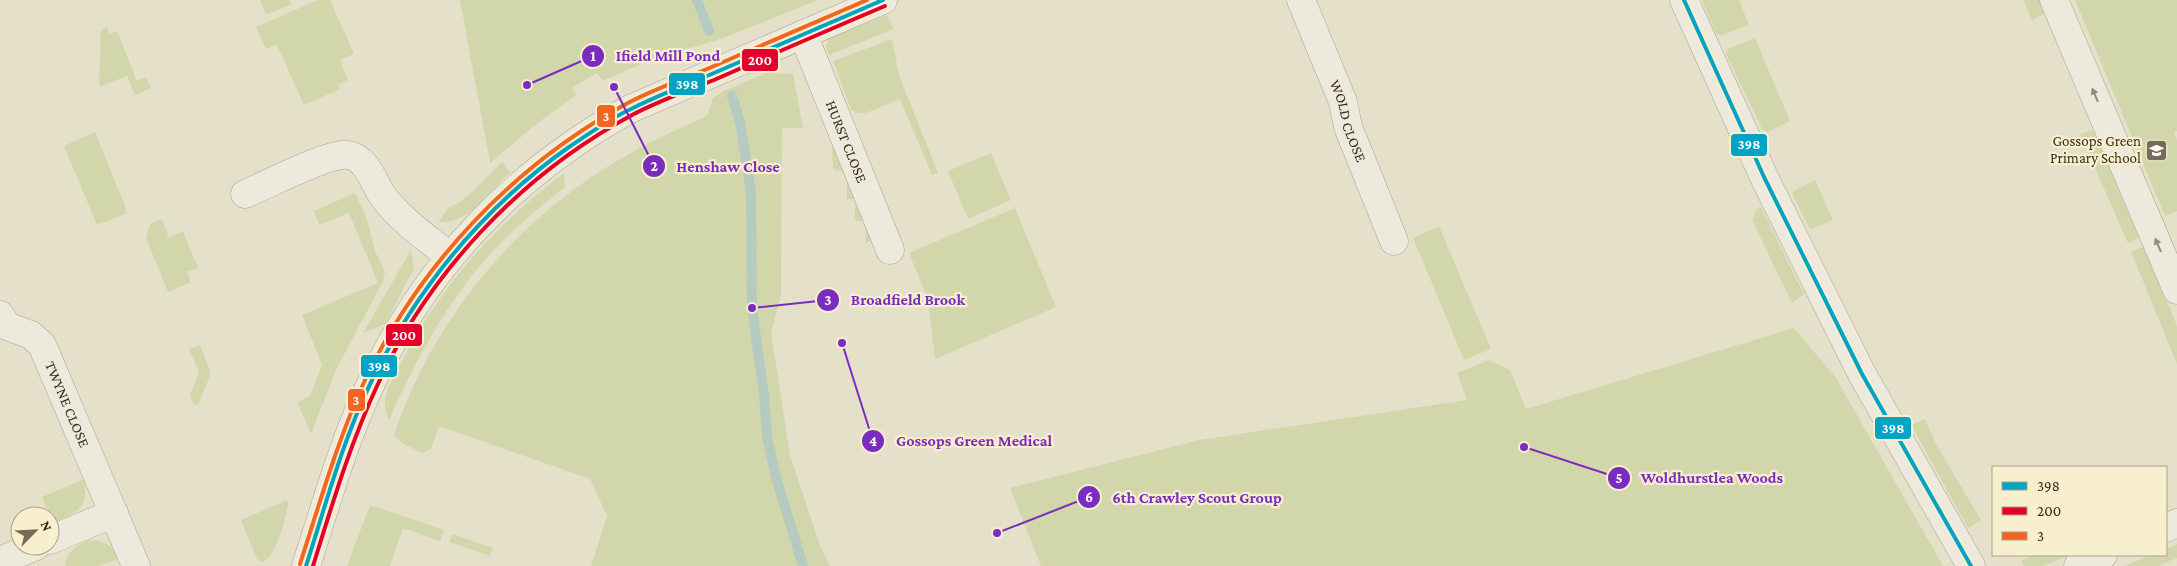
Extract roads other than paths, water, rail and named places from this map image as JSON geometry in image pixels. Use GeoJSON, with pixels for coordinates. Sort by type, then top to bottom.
{"type":"FeatureCollection","features":[{"type":"Feature","properties":{"kind":"street"},"geometry":{"type":"LineString","coordinates":[[306,566],[346,445],[372,382],[394,338],[416,302],[450,257],[495,207],[567,147],[630,109],[883,0]]}},
{"type":"Feature","properties":{"kind":"street","name":"WOLD CLOSE"},"geometry":{"type":"LineString","coordinates":[[1301,0],[1343,102],[1348,127],[1394,241]]}},
{"type":"Feature","properties":{"kind":"street"},"geometry":{"type":"LineString","coordinates":[[1684,0],[1764,177],[1862,374],[1971,566]]}},
{"type":"Feature","properties":{"kind":"street"},"geometry":{"type":"LineString","coordinates":[[2054,0],[2177,290]]}},
{"type":"Feature","properties":{"kind":"street","name":"HURST CLOSE"},"geometry":{"type":"LineString","coordinates":[[803,34],[890,250]]}},
{"type":"Feature","properties":{"kind":"street"},"geometry":{"type":"LineString","coordinates":[[245,194],[332,157],[347,155],[362,162],[382,195],[396,211],[450,257]]}},
{"type":"Feature","properties":{"kind":"street","name":"TWYNE CLOSE"},"geometry":{"type":"LineString","coordinates":[[0,315],[7,326],[31,335],[42,345],[136,566]]}},
{"type":"Feature","properties":{"kind":"street"},"geometry":{"type":"LineString","coordinates":[[60,536],[114,513]]}},
{"type":"Feature","properties":{"kind":"street"},"geometry":{"type":"LineString","coordinates":[[0,561],[12,556]]}},
{"type":"Feature","properties":{"kind":"street"},"geometry":{"type":"LineString","coordinates":[[2078,566],[2101,556]]}},
{"type":"Feature","properties":{"kind":"waterway"},"geometry":{"type":"LineString","coordinates":[[697,0],[709,31]]}},
{"type":"Feature","properties":{"kind":"waterway"},"geometry":{"type":"LineString","coordinates":[[732,96],[740,122],[751,192],[752,308],[764,395],[767,436],[777,481],[803,566]]}},
{"type":"Feature","properties":{"kind":"place","name":"Ifield Mill Pond"},"geometry":{"type":"Point","coordinates":[527,85]}},
{"type":"Feature","properties":{"kind":"place","name":"Henshaw Close"},"geometry":{"type":"Point","coordinates":[614,87]}},
{"type":"Feature","properties":{"kind":"place","name":"Gossops Green Primary School"},"geometry":{"type":"Point","coordinates":[2157,150]}},
{"type":"Feature","properties":{"kind":"place","name":"Broadfield Brook"},"geometry":{"type":"Point","coordinates":[752,308]}},
{"type":"Feature","properties":{"kind":"place","name":"Gossops Green Medical"},"geometry":{"type":"Point","coordinates":[842,343]}},
{"type":"Feature","properties":{"kind":"place","name":"Woldhurstlea Woods"},"geometry":{"type":"Point","coordinates":[1524,447]}},
{"type":"Feature","properties":{"kind":"place","name":"6th Crawley Scout Group"},"geometry":{"type":"Point","coordinates":[997,533]}}]}
